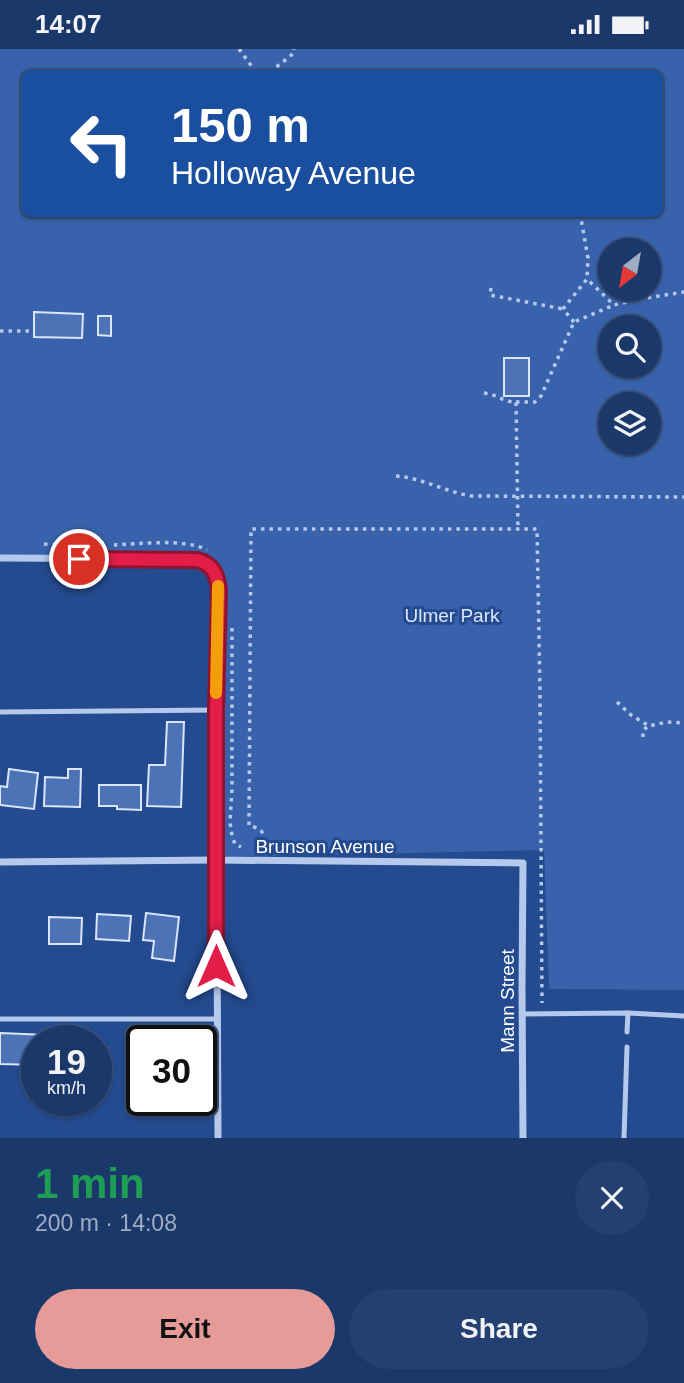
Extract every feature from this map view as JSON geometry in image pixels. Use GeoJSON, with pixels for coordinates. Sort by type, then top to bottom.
{"type":"FeatureCollection","features":[{"type":"Feature","properties":{"kind":"street"},"geometry":{"type":"LineString","coordinates":[[0,558],[197,560],[209,565],[217,575],[218,1138]]}},
{"type":"Feature","properties":{"kind":"street","name":"Brunson Avenue"},"geometry":{"type":"LineString","coordinates":[[0,862],[216,860],[523,863]]}},
{"type":"Feature","properties":{"kind":"street","name":"Mann Street"},"geometry":{"type":"LineString","coordinates":[[523,863],[523,1138]]}},
{"type":"Feature","properties":{"kind":"lane"},"geometry":{"type":"LineString","coordinates":[[0,712],[216,710]]}},
{"type":"Feature","properties":{"kind":"lane"},"geometry":{"type":"LineString","coordinates":[[627,1033],[628,1013]]}},
{"type":"Feature","properties":{"kind":"lane"},"geometry":{"type":"LineString","coordinates":[[522,1014],[628,1013],[684,1016]]}},
{"type":"Feature","properties":{"kind":"lane"},"geometry":{"type":"LineString","coordinates":[[0,1019],[217,1019]]}},
{"type":"Feature","properties":{"kind":"lane"},"geometry":{"type":"LineString","coordinates":[[624,1138],[627,1047]]}},
{"type":"Feature","properties":{"kind":"path"},"geometry":{"type":"LineString","coordinates":[[239,49],[255,70]]}},
{"type":"Feature","properties":{"kind":"path"},"geometry":{"type":"LineString","coordinates":[[273,70],[294,53],[294,49]]}},
{"type":"Feature","properties":{"kind":"path"},"geometry":{"type":"LineString","coordinates":[[563,309],[587,279],[588,258],[581,217]]}},
{"type":"Feature","properties":{"kind":"path"},"geometry":{"type":"LineString","coordinates":[[587,279],[614,305]]}},
{"type":"Feature","properties":{"kind":"path"},"geometry":{"type":"LineString","coordinates":[[491,288],[491,295],[563,309],[574,321]]}},
{"type":"Feature","properties":{"kind":"path"},"geometry":{"type":"LineString","coordinates":[[484,393],[495,394],[507,402],[535,402],[541,396],[574,321],[614,305],[684,292]]}},
{"type":"Feature","properties":{"kind":"path"},"geometry":{"type":"LineString","coordinates":[[0,331],[31,331]]}},
{"type":"Feature","properties":{"kind":"path"},"geometry":{"type":"LineString","coordinates":[[516,402],[518,529]]}},
{"type":"Feature","properties":{"kind":"path"},"geometry":{"type":"LineString","coordinates":[[396,476],[426,481],[445,490],[472,496],[684,497]]}},
{"type":"Feature","properties":{"kind":"path"},"geometry":{"type":"LineString","coordinates":[[251,530],[537,529],[542,1005]]}},
{"type":"Feature","properties":{"kind":"path"},"geometry":{"type":"LineString","coordinates":[[617,702],[649,726]]}},
{"type":"Feature","properties":{"kind":"path"},"geometry":{"type":"LineString","coordinates":[[643,737],[643,730],[649,726],[667,722],[684,723]]}},
{"type":"Feature","properties":{"kind":"green space","name":"Ulmer Park"},"geometry":{"type":"Polygon","coordinates":[[[0,49],[684,49],[684,990],[549,989],[544,850],[230,857],[220,854],[221,577],[215,566],[203,558],[0,555],[0,49]]]}},
{"type":"Feature","properties":{"kind":"building"},"geometry":{"type":"Polygon","coordinates":[[[34,312],[83,314],[82,338],[34,337],[34,312]]]}},
{"type":"Feature","properties":{"kind":"building"},"geometry":{"type":"Polygon","coordinates":[[[98,316],[111,316],[111,336],[98,335],[98,316]]]}},
{"type":"Feature","properties":{"kind":"building"},"geometry":{"type":"Polygon","coordinates":[[[504,358],[529,358],[529,396],[504,396],[504,358]]]}},
{"type":"Feature","properties":{"kind":"building"},"geometry":{"type":"Polygon","coordinates":[[[167,722],[184,722],[181,807],[147,806],[149,765],[165,765],[167,722]]]}},
{"type":"Feature","properties":{"kind":"building"},"geometry":{"type":"Polygon","coordinates":[[[9,769],[38,773],[34,809],[0,805],[0,786],[7,787],[9,769]]]}},
{"type":"Feature","properties":{"kind":"building"},"geometry":{"type":"Polygon","coordinates":[[[68,769],[81,769],[80,807],[44,806],[45,777],[68,778],[68,769]]]}},
{"type":"Feature","properties":{"kind":"building"},"geometry":{"type":"Polygon","coordinates":[[[99,785],[141,785],[141,810],[99,806],[99,785]]]}},
{"type":"Feature","properties":{"kind":"building"},"geometry":{"type":"Polygon","coordinates":[[[146,913],[179,917],[174,961],[152,958],[154,941],[143,940],[146,913]]]}},
{"type":"Feature","properties":{"kind":"building"},"geometry":{"type":"Polygon","coordinates":[[[97,914],[131,916],[129,941],[96,939],[97,914]]]}},
{"type":"Feature","properties":{"kind":"building"},"geometry":{"type":"Polygon","coordinates":[[[49,917],[82,918],[81,944],[49,944],[49,917]]]}},
{"type":"Feature","properties":{"kind":"building"},"geometry":{"type":"Polygon","coordinates":[[[0,1033],[21,1034],[21,1065],[0,1064],[0,1033]]]}},
{"type":"Feature","properties":{"kind":"slow traffic"},"geometry":{"type":"LineString","coordinates":[[216,693],[218,586]]}},
{"type":"Feature","properties":{"kind":"route"},"geometry":{"type":"LineString","coordinates":[[79,559],[197,560],[209,565],[217,575],[216,966]]}}]}
